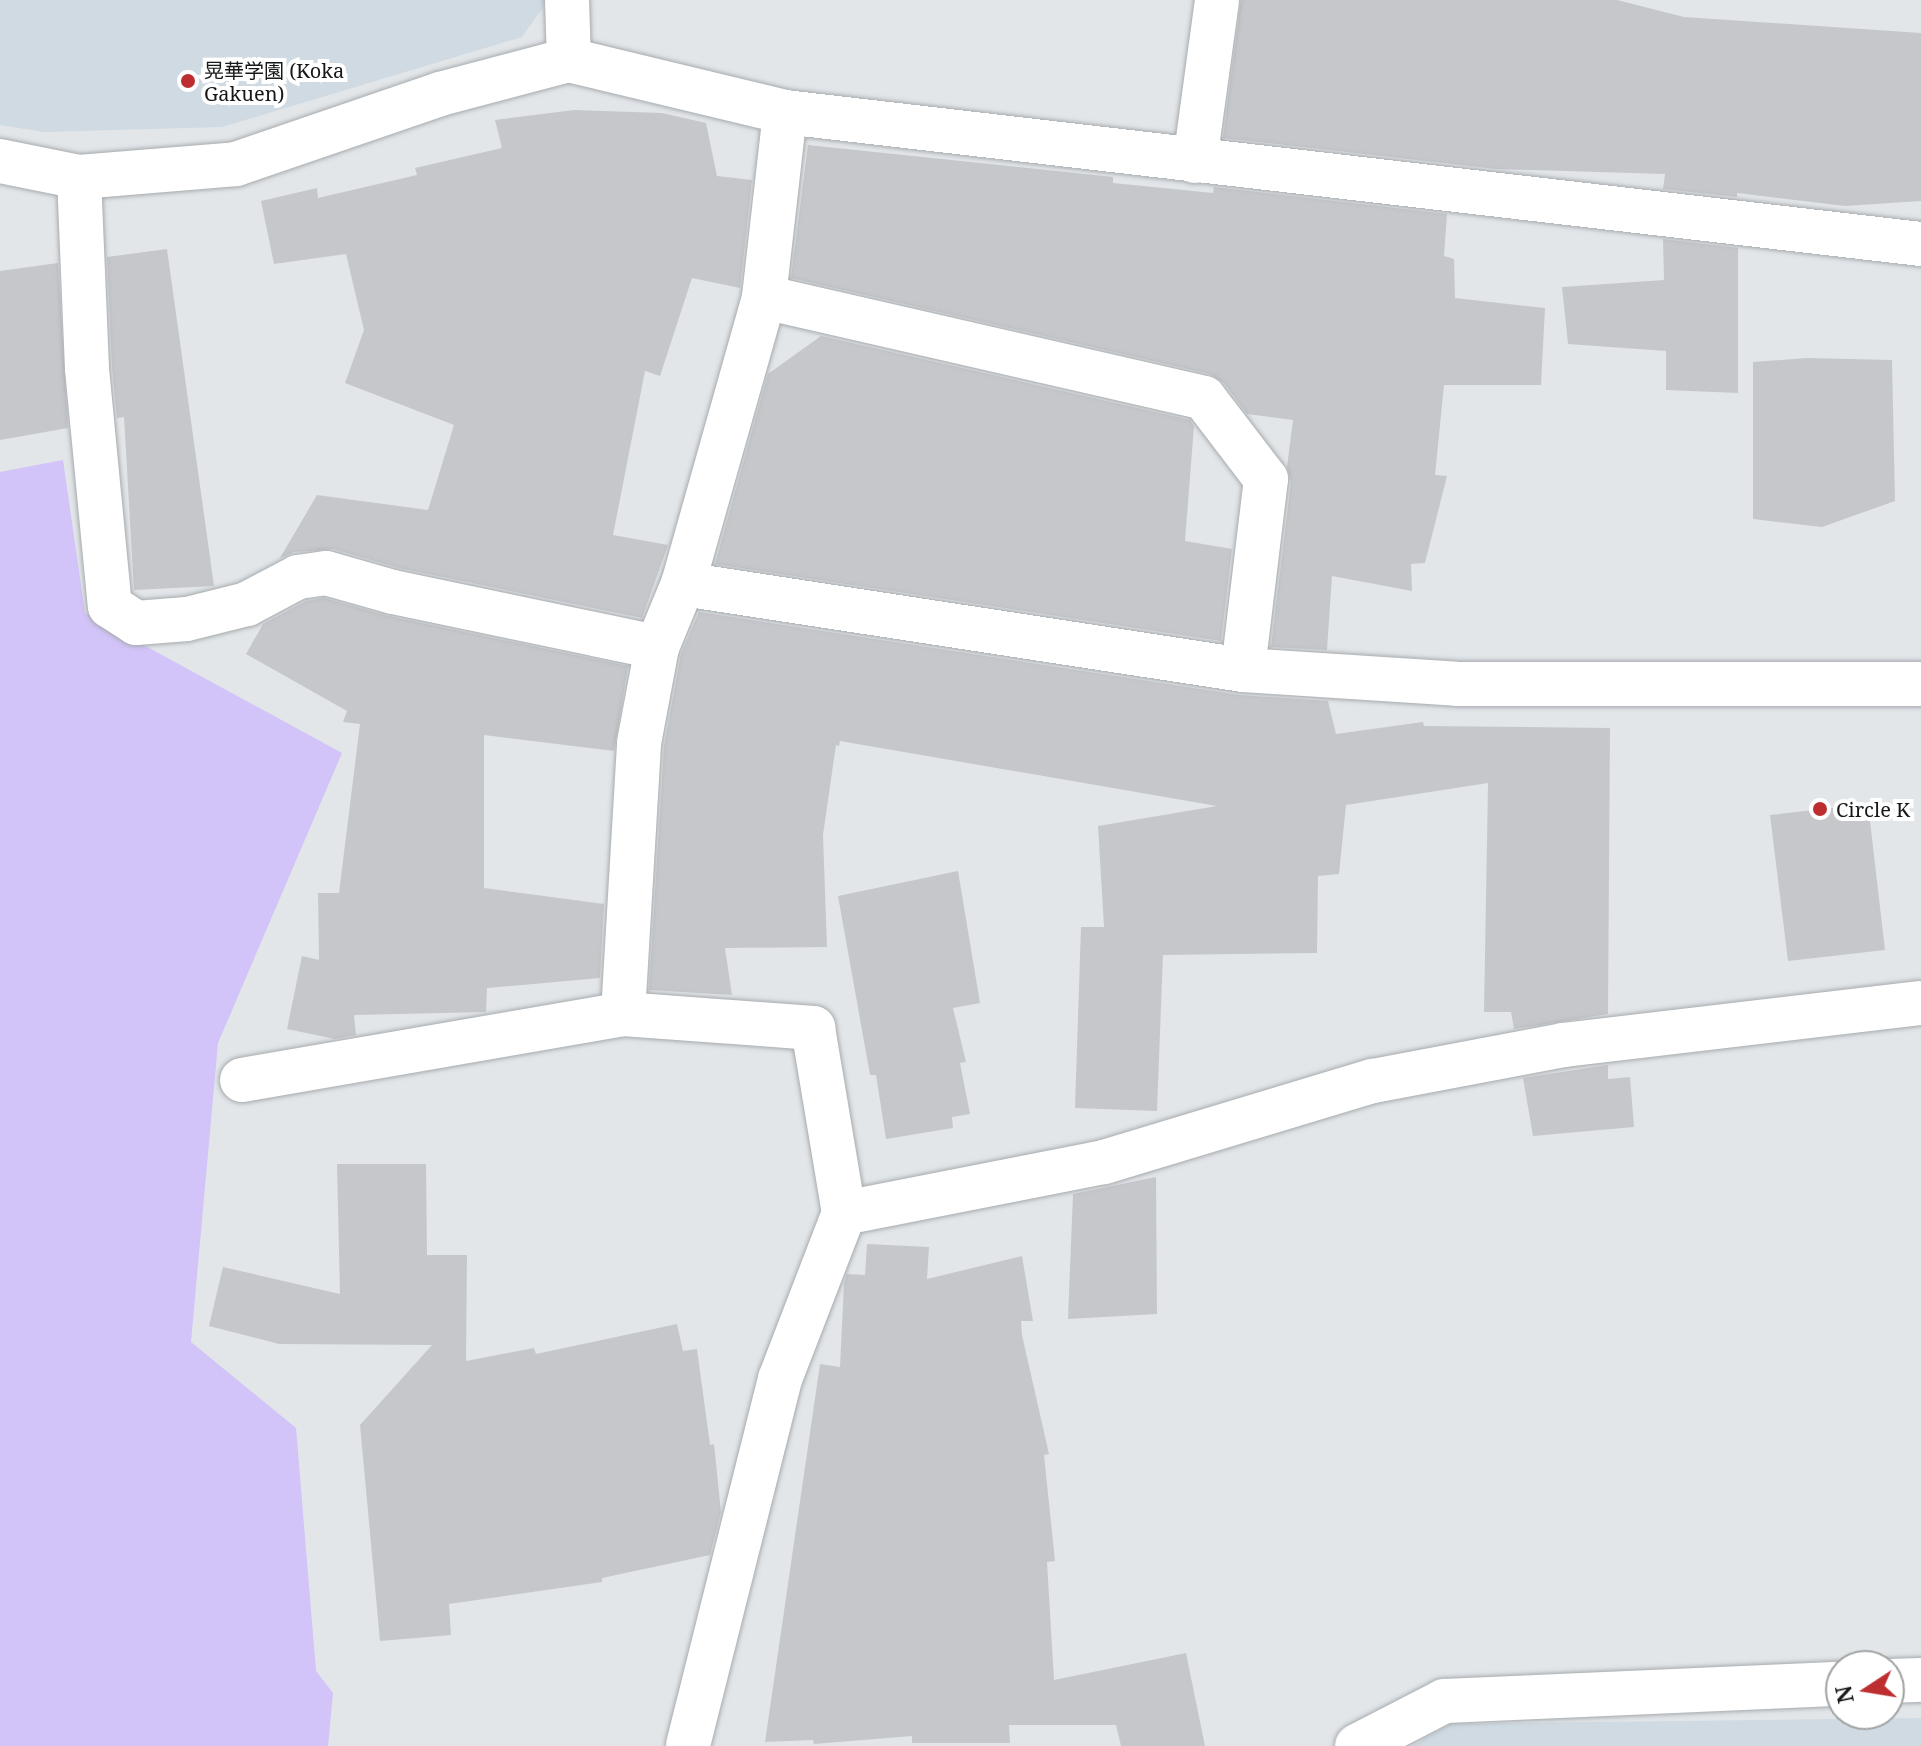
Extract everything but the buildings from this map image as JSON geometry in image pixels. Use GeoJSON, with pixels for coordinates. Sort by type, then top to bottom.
{"type":"FeatureCollection","features":[{"type":"Feature","properties":{"kind":"street"},"geometry":{"type":"LineString","coordinates":[[567,0],[569,60]]}},
{"type":"Feature","properties":{"kind":"street"},"geometry":{"type":"LineString","coordinates":[[1195,161],[1217,0]]}},
{"type":"Feature","properties":{"kind":"street"},"geometry":{"type":"LineString","coordinates":[[0,161],[79,177],[236,164],[440,94],[569,60],[785,112],[1921,244]]}},
{"type":"Feature","properties":{"kind":"street"},"geometry":{"type":"LineString","coordinates":[[623,1014],[639,743],[657,647],[683,584],[764,297],[785,112]]}},
{"type":"Feature","properties":{"kind":"street"},"geometry":{"type":"LineString","coordinates":[[79,177],[87,369],[110,606],[136,623],[187,619],[247,604],[298,577],[326,573],[393,592],[657,647]]}},
{"type":"Feature","properties":{"kind":"street"},"geometry":{"type":"LineString","coordinates":[[764,297],[1204,398],[1266,479],[1243,670]]}},
{"type":"Feature","properties":{"kind":"street"},"geometry":{"type":"LineString","coordinates":[[683,584],[1243,670],[1457,684],[1921,684]]}},
{"type":"Feature","properties":{"kind":"street"},"geometry":{"type":"LineString","coordinates":[[844,1213],[1104,1162],[1373,1081],[1563,1045],[1921,1003]]}},
{"type":"Feature","properties":{"kind":"street"},"geometry":{"type":"LineString","coordinates":[[242,1080],[623,1014],[813,1028],[844,1213],[780,1379],[688,1746]]}},
{"type":"Feature","properties":{"kind":"street"},"geometry":{"type":"LineString","coordinates":[[1357,1746],[1444,1701],[1825,1685]]}},
{"type":"Feature","properties":{"kind":"shaded area","name":"晃華学園 (Koka Gakuen)"},"geometry":{"type":"Polygon","coordinates":[[[0,0],[545,0],[546,3],[522,37],[222,127],[44,132],[0,125],[0,0]]]}},
{"type":"Feature","properties":{"kind":"shaded area"},"geometry":{"type":"Polygon","coordinates":[[[63,460],[85,613],[342,753],[218,1043],[191,1342],[296,1428],[316,1671],[333,1693],[328,1746],[0,1746],[0,472],[63,460]]]}},
{"type":"Feature","properties":{"kind":"shaded area"},"geometry":{"type":"Polygon","coordinates":[[[1905,1718],[1921,1718],[1921,1746],[1412,1746],[1450,1724],[1825,1719],[1825,1730],[1905,1730],[1905,1718]]]}},
{"type":"Feature","properties":{"kind":"place","name":"晃華学園 (Koka Gakuen)"},"geometry":{"type":"Point","coordinates":[188,81]}},
{"type":"Feature","properties":{"kind":"place","name":"Circle K"},"geometry":{"type":"Point","coordinates":[1820,809]}}]}
